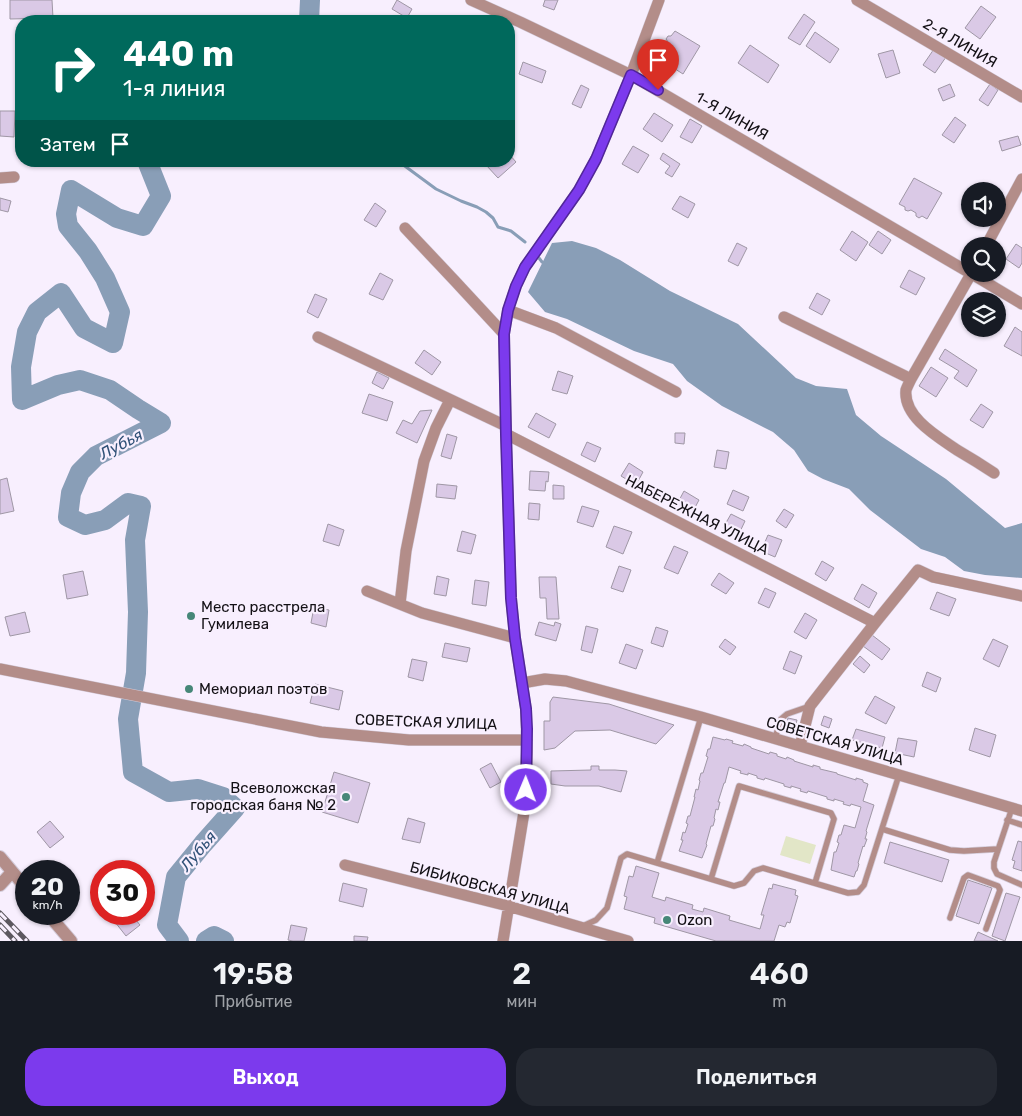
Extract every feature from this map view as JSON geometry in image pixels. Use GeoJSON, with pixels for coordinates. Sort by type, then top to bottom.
{"type":"FeatureCollection","features":[{"type":"Feature","properties":{"kind":"street","name":"1-Я ЛИНИЯ"},"geometry":{"type":"LineString","coordinates":[[471,0],[504,15]]}},
{"type":"Feature","properties":{"kind":"street"},"geometry":{"type":"LineString","coordinates":[[503,941],[525,806],[527,740],[526,709],[511,598],[504,334],[508,310],[525,267],[579,190],[596,159],[631,75],[659,0]]}},
{"type":"Feature","properties":{"kind":"street","name":"2-Я ЛИНИЯ"},"geometry":{"type":"LineString","coordinates":[[857,0],[1022,97]]}},
{"type":"Feature","properties":{"kind":"street","name":"1-Я ЛИНИЯ"},"geometry":{"type":"LineString","coordinates":[[515,20],[631,75],[961,267]]}},
{"type":"Feature","properties":{"kind":"street"},"geometry":{"type":"LineString","coordinates":[[0,178],[14,177]]}},
{"type":"Feature","properties":{"kind":"street"},"geometry":{"type":"LineString","coordinates":[[991,237],[1022,179]]}},
{"type":"Feature","properties":{"kind":"street"},"geometry":{"type":"LineString","coordinates":[[405,228],[504,334]]}},
{"type":"Feature","properties":{"kind":"street"},"geometry":{"type":"LineString","coordinates":[[966,282],[911,379],[906,390],[907,398],[909,408],[916,418],[933,434],[994,473]]}},
{"type":"Feature","properties":{"kind":"street","name":"1-Я ЛИНИЯ"},"geometry":{"type":"LineString","coordinates":[[986,282],[1022,304]]}},
{"type":"Feature","properties":{"kind":"street"},"geometry":{"type":"LineString","coordinates":[[508,310],[556,328],[676,392]]}},
{"type":"Feature","properties":{"kind":"street"},"geometry":{"type":"LineString","coordinates":[[784,317],[911,379]]}},
{"type":"Feature","properties":{"kind":"street","name":"НАБЕРЕЖНАЯ УЛИЦА"},"geometry":{"type":"LineString","coordinates":[[318,336],[450,400],[875,623]]}},
{"type":"Feature","properties":{"kind":"street"},"geometry":{"type":"LineString","coordinates":[[400,604],[406,551],[424,461],[436,428],[450,400]]}},
{"type":"Feature","properties":{"kind":"street"},"geometry":{"type":"LineString","coordinates":[[800,746],[810,706],[918,570],[933,577],[1022,596]]}},
{"type":"Feature","properties":{"kind":"street"},"geometry":{"type":"LineString","coordinates":[[367,591],[422,613],[515,638]]}},
{"type":"Feature","properties":{"kind":"street","name":"СОВЕТСКАЯ УЛИЦА"},"geometry":{"type":"LineString","coordinates":[[0,670],[321,732],[409,740],[527,740]]}},
{"type":"Feature","properties":{"kind":"street","name":"СОВЕТСКАЯ УЛИЦА"},"geometry":{"type":"LineString","coordinates":[[522,682],[545,679],[566,681],[1017,809]]}},
{"type":"Feature","properties":{"kind":"street"},"geometry":{"type":"LineString","coordinates":[[0,857],[15,875]]}},
{"type":"Feature","properties":{"kind":"street","name":"БИБИКОВСКАЯ УЛИЦА"},"geometry":{"type":"LineString","coordinates":[[345,866],[508,906],[628,941]]}},
{"type":"Feature","properties":{"kind":"street"},"geometry":{"type":"LineString","coordinates":[[0,885],[12,872]]}},
{"type":"Feature","properties":{"kind":"street"},"geometry":{"type":"LineString","coordinates":[[57,925],[71,941]]}},
{"type":"Feature","properties":{"kind":"lane"},"geometry":{"type":"LineString","coordinates":[[775,739],[781,719],[788,714],[810,706]]}},
{"type":"Feature","properties":{"kind":"lane"},"geometry":{"type":"LineString","coordinates":[[657,863],[701,718]]}},
{"type":"Feature","properties":{"kind":"lane"},"geometry":{"type":"LineString","coordinates":[[581,927],[596,920],[607,908],[621,858],[627,854],[734,886],[744,883],[754,871],[763,868],[848,893],[858,892],[864,885],[899,775]]}},
{"type":"Feature","properties":{"kind":"lane"},"geometry":{"type":"LineString","coordinates":[[711,879],[739,786],[830,813],[834,819],[815,883]]}},
{"type":"Feature","properties":{"kind":"lane"},"geometry":{"type":"LineString","coordinates":[[1017,809],[1007,820],[994,862],[994,868],[997,874],[1022,885]]}},
{"type":"Feature","properties":{"kind":"lane"},"geometry":{"type":"LineString","coordinates":[[1007,820],[1022,825]]}},
{"type":"Feature","properties":{"kind":"lane"},"geometry":{"type":"LineString","coordinates":[[882,830],[950,850],[998,849]]}},
{"type":"Feature","properties":{"kind":"lane"},"geometry":{"type":"LineString","coordinates":[[990,883],[997,874]]}},
{"type":"Feature","properties":{"kind":"lane"},"geometry":{"type":"LineString","coordinates":[[950,918],[964,878],[968,875],[998,886],[1000,890],[986,929]]}},
{"type":"Feature","properties":{"kind":"green space"},"geometry":{"type":"Polygon","coordinates":[[[786,836],[816,845],[810,864],[780,855],[786,836]]]}},
{"type":"Feature","properties":{"kind":"water"},"geometry":{"type":"Polygon","coordinates":[[[572,241],[596,248],[620,260],[670,291],[738,324],[796,378],[816,386],[847,389],[856,415],[881,436],[946,479],[1005,528],[1022,523],[1022,578],[964,571],[945,557],[921,549],[870,510],[849,489],[808,471],[794,450],[773,432],[722,406],[687,381],[673,364],[634,351],[567,319],[545,312],[528,292],[552,243],[572,241]]]}},
{"type":"Feature","properties":{"kind":"building"},"geometry":{"type":"Polygon","coordinates":[[[10,0],[52,0],[53,15],[15,15],[15,19],[10,19],[10,0]]]}},
{"type":"Feature","properties":{"kind":"building"},"geometry":{"type":"Polygon","coordinates":[[[397,0],[412,9],[409,15],[402,15],[392,9],[397,0]]]}},
{"type":"Feature","properties":{"kind":"building"},"geometry":{"type":"Polygon","coordinates":[[[545,0],[558,0],[554,10],[543,6],[545,0]]]}},
{"type":"Feature","properties":{"kind":"building"},"geometry":{"type":"Polygon","coordinates":[[[981,6],[996,17],[980,39],[965,28],[981,6]]]}},
{"type":"Feature","properties":{"kind":"building"},"geometry":{"type":"Polygon","coordinates":[[[804,14],[815,22],[800,45],[788,38],[804,14]]]}},
{"type":"Feature","properties":{"kind":"building"},"geometry":{"type":"Polygon","coordinates":[[[675,31],[700,46],[683,74],[658,58],[661,53],[660,50],[668,42],[666,39],[675,31]]]}},
{"type":"Feature","properties":{"kind":"building"},"geometry":{"type":"Polygon","coordinates":[[[815,32],[839,49],[830,63],[806,46],[815,32]]]}},
{"type":"Feature","properties":{"kind":"building"},"geometry":{"type":"Polygon","coordinates":[[[750,45],[779,65],[768,83],[738,63],[750,45]]]}},
{"type":"Feature","properties":{"kind":"building"},"geometry":{"type":"Polygon","coordinates":[[[934,49],[946,57],[935,73],[923,65],[934,49]]]}},
{"type":"Feature","properties":{"kind":"building"},"geometry":{"type":"Polygon","coordinates":[[[893,50],[900,73],[886,78],[878,54],[893,50]]]}},
{"type":"Feature","properties":{"kind":"building"},"geometry":{"type":"Polygon","coordinates":[[[523,62],[546,71],[542,83],[519,74],[523,62]]]}},
{"type":"Feature","properties":{"kind":"building"},"geometry":{"type":"Polygon","coordinates":[[[950,84],[955,96],[943,101],[938,89],[950,84]]]}},
{"type":"Feature","properties":{"kind":"building"},"geometry":{"type":"Polygon","coordinates":[[[990,84],[998,90],[988,106],[979,100],[990,84]]]}},
{"type":"Feature","properties":{"kind":"building"},"geometry":{"type":"Polygon","coordinates":[[[581,85],[589,89],[581,108],[572,104],[581,85]]]}},
{"type":"Feature","properties":{"kind":"building"},"geometry":{"type":"Polygon","coordinates":[[[0,111],[15,111],[14,137],[0,136],[0,111]]]}},
{"type":"Feature","properties":{"kind":"building"},"geometry":{"type":"Polygon","coordinates":[[[654,113],[673,125],[662,142],[643,129],[654,113]]]}},
{"type":"Feature","properties":{"kind":"building"},"geometry":{"type":"Polygon","coordinates":[[[955,117],[966,125],[954,143],[942,135],[955,117]]]}},
{"type":"Feature","properties":{"kind":"building"},"geometry":{"type":"Polygon","coordinates":[[[690,119],[702,126],[692,143],[680,137],[690,119]]]}},
{"type":"Feature","properties":{"kind":"building"},"geometry":{"type":"Polygon","coordinates":[[[1018,136],[1021,145],[1002,151],[999,141],[1018,136]]]}},
{"type":"Feature","properties":{"kind":"building"},"geometry":{"type":"Polygon","coordinates":[[[633,146],[649,155],[638,173],[622,164],[633,146]]]}},
{"type":"Feature","properties":{"kind":"building"},"geometry":{"type":"Polygon","coordinates":[[[663,153],[680,164],[672,177],[665,173],[670,166],[660,159],[663,153]]]}},
{"type":"Feature","properties":{"kind":"building"},"geometry":{"type":"Polygon","coordinates":[[[488,167],[510,167],[498,178],[488,167]]]}},
{"type":"Feature","properties":{"kind":"building"},"geometry":{"type":"Polygon","coordinates":[[[914,178],[942,193],[927,219],[922,216],[919,218],[916,216],[916,213],[911,210],[905,210],[905,207],[899,204],[914,178]]]}},
{"type":"Feature","properties":{"kind":"building"},"geometry":{"type":"Polygon","coordinates":[[[680,196],[695,204],[688,218],[672,209],[680,196]]]}},
{"type":"Feature","properties":{"kind":"building"},"geometry":{"type":"Polygon","coordinates":[[[0,198],[11,201],[8,212],[0,210],[0,198]]]}},
{"type":"Feature","properties":{"kind":"building"},"geometry":{"type":"Polygon","coordinates":[[[375,203],[386,211],[376,227],[364,220],[375,203]]]}},
{"type":"Feature","properties":{"kind":"building"},"geometry":{"type":"Polygon","coordinates":[[[852,231],[868,242],[856,261],[840,250],[852,231]]]}},
{"type":"Feature","properties":{"kind":"building"},"geometry":{"type":"Polygon","coordinates":[[[878,231],[891,240],[882,254],[869,245],[878,231]]]}},
{"type":"Feature","properties":{"kind":"building"},"geometry":{"type":"Polygon","coordinates":[[[737,243],[747,248],[738,266],[728,261],[737,243]]]}},
{"type":"Feature","properties":{"kind":"building"},"geometry":{"type":"Polygon","coordinates":[[[1016,244],[1022,248],[1022,263],[1019,268],[1006,259],[1016,244]]]}},
{"type":"Feature","properties":{"kind":"building"},"geometry":{"type":"Polygon","coordinates":[[[909,270],[925,278],[916,295],[900,287],[909,270]]]}},
{"type":"Feature","properties":{"kind":"building"},"geometry":{"type":"Polygon","coordinates":[[[380,273],[393,280],[383,300],[369,294],[380,273]]]}},
{"type":"Feature","properties":{"kind":"building"},"geometry":{"type":"Polygon","coordinates":[[[817,293],[830,300],[822,315],[809,308],[817,293]]]}},
{"type":"Feature","properties":{"kind":"building"},"geometry":{"type":"Polygon","coordinates":[[[315,294],[327,299],[318,318],[307,312],[315,294]]]}},
{"type":"Feature","properties":{"kind":"building"},"geometry":{"type":"Polygon","coordinates":[[[1015,327],[1022,332],[1022,356],[1004,346],[1015,327]]]}},
{"type":"Feature","properties":{"kind":"building"},"geometry":{"type":"Polygon","coordinates":[[[945,349],[977,370],[967,387],[954,378],[959,371],[939,359],[945,349]]]}},
{"type":"Feature","properties":{"kind":"building"},"geometry":{"type":"Polygon","coordinates":[[[424,350],[441,362],[432,375],[415,363],[424,350]]]}},
{"type":"Feature","properties":{"kind":"building"},"geometry":{"type":"Polygon","coordinates":[[[931,367],[948,378],[936,397],[919,386],[931,367]]]}},
{"type":"Feature","properties":{"kind":"building"},"geometry":{"type":"Polygon","coordinates":[[[558,371],[573,376],[567,394],[552,390],[558,371]]]}},
{"type":"Feature","properties":{"kind":"building"},"geometry":{"type":"Polygon","coordinates":[[[377,372],[389,378],[383,389],[372,383],[377,372]]]}},
{"type":"Feature","properties":{"kind":"building"},"geometry":{"type":"Polygon","coordinates":[[[369,394],[393,402],[387,421],[362,413],[369,394]]]}},
{"type":"Feature","properties":{"kind":"building"},"geometry":{"type":"Polygon","coordinates":[[[981,404],[993,412],[983,428],[970,420],[981,404]]]}},
{"type":"Feature","properties":{"kind":"building"},"geometry":{"type":"Polygon","coordinates":[[[432,410],[417,443],[396,433],[403,420],[412,424],[420,411],[432,410]]]}},
{"type":"Feature","properties":{"kind":"building"},"geometry":{"type":"Polygon","coordinates":[[[536,413],[556,424],[549,438],[528,427],[536,413]]]}},
{"type":"Feature","properties":{"kind":"building"},"geometry":{"type":"Polygon","coordinates":[[[675,433],[685,433],[684,444],[675,443],[675,433]]]}},
{"type":"Feature","properties":{"kind":"building"},"geometry":{"type":"Polygon","coordinates":[[[447,434],[457,437],[451,459],[441,456],[447,434]]]}},
{"type":"Feature","properties":{"kind":"building"},"geometry":{"type":"Polygon","coordinates":[[[587,442],[601,448],[595,462],[581,455],[587,442]]]}},
{"type":"Feature","properties":{"kind":"building"},"geometry":{"type":"Polygon","coordinates":[[[717,450],[729,452],[726,469],[714,467],[717,450]]]}},
{"type":"Feature","properties":{"kind":"building"},"geometry":{"type":"Polygon","coordinates":[[[629,463],[643,472],[636,485],[621,476],[629,463]]]}},
{"type":"Feature","properties":{"kind":"building"},"geometry":{"type":"Polygon","coordinates":[[[530,471],[549,472],[545,491],[529,490],[530,471]]]}},
{"type":"Feature","properties":{"kind":"building"},"geometry":{"type":"Polygon","coordinates":[[[7,478],[14,511],[0,514],[0,480],[7,478]]]}},
{"type":"Feature","properties":{"kind":"building"},"geometry":{"type":"Polygon","coordinates":[[[437,484],[457,486],[455,499],[436,497],[437,484]]]}},
{"type":"Feature","properties":{"kind":"building"},"geometry":{"type":"Polygon","coordinates":[[[553,485],[564,486],[564,499],[553,499],[553,485]]]}},
{"type":"Feature","properties":{"kind":"building"},"geometry":{"type":"Polygon","coordinates":[[[733,490],[749,497],[743,511],[727,504],[733,490]]]}},
{"type":"Feature","properties":{"kind":"building"},"geometry":{"type":"Polygon","coordinates":[[[684,491],[699,500],[691,515],[676,506],[684,491]]]}},
{"type":"Feature","properties":{"kind":"building"},"geometry":{"type":"Polygon","coordinates":[[[529,503],[540,504],[539,520],[528,519],[529,503]]]}},
{"type":"Feature","properties":{"kind":"building"},"geometry":{"type":"Polygon","coordinates":[[[582,506],[599,511],[593,527],[577,522],[582,506]]]}},
{"type":"Feature","properties":{"kind":"building"},"geometry":{"type":"Polygon","coordinates":[[[784,509],[794,515],[786,528],[776,521],[784,509]]]}},
{"type":"Feature","properties":{"kind":"building"},"geometry":{"type":"Polygon","coordinates":[[[731,514],[745,521],[738,536],[723,528],[731,514]]]}},
{"type":"Feature","properties":{"kind":"building"},"geometry":{"type":"Polygon","coordinates":[[[328,524],[344,530],[339,546],[323,541],[328,524]]]}},
{"type":"Feature","properties":{"kind":"building"},"geometry":{"type":"Polygon","coordinates":[[[614,526],[632,532],[623,554],[606,547],[614,526]]]}},
{"type":"Feature","properties":{"kind":"building"},"geometry":{"type":"Polygon","coordinates":[[[462,531],[476,535],[471,554],[457,551],[462,531]]]}},
{"type":"Feature","properties":{"kind":"building"},"geometry":{"type":"Polygon","coordinates":[[[768,535],[782,540],[775,557],[761,551],[768,535]]]}},
{"type":"Feature","properties":{"kind":"building"},"geometry":{"type":"Polygon","coordinates":[[[674,546],[688,552],[678,574],[664,568],[674,546]]]}},
{"type":"Feature","properties":{"kind":"building"},"geometry":{"type":"Polygon","coordinates":[[[822,561],[834,568],[826,581],[815,574],[822,561]]]}},
{"type":"Feature","properties":{"kind":"building"},"geometry":{"type":"Polygon","coordinates":[[[619,566],[631,570],[623,592],[611,588],[619,566]]]}},
{"type":"Feature","properties":{"kind":"building"},"geometry":{"type":"Polygon","coordinates":[[[83,571],[88,595],[67,599],[63,575],[83,571]]]}},
{"type":"Feature","properties":{"kind":"building"},"geometry":{"type":"Polygon","coordinates":[[[719,573],[734,583],[726,594],[711,585],[719,573]]]}},
{"type":"Feature","properties":{"kind":"building"},"geometry":{"type":"Polygon","coordinates":[[[437,576],[449,579],[446,596],[434,594],[437,576]]]}},
{"type":"Feature","properties":{"kind":"building"},"geometry":{"type":"Polygon","coordinates":[[[539,577],[556,577],[559,619],[547,619],[546,598],[540,598],[539,577]]]}},
{"type":"Feature","properties":{"kind":"building"},"geometry":{"type":"Polygon","coordinates":[[[475,580],[489,582],[486,606],[472,604],[475,580]]]}},
{"type":"Feature","properties":{"kind":"building"},"geometry":{"type":"Polygon","coordinates":[[[862,584],[877,593],[869,608],[854,599],[862,584]]]}},
{"type":"Feature","properties":{"kind":"building"},"geometry":{"type":"Polygon","coordinates":[[[765,588],[776,593],[769,608],[758,603],[765,588]]]}},
{"type":"Feature","properties":{"kind":"building"},"geometry":{"type":"Polygon","coordinates":[[[937,592],[956,599],[949,616],[930,609],[937,592]]]}},
{"type":"Feature","properties":{"kind":"building"},"geometry":{"type":"Polygon","coordinates":[[[314,607],[329,610],[326,627],[311,623],[314,607]]]}},
{"type":"Feature","properties":{"kind":"building"},"geometry":{"type":"Polygon","coordinates":[[[25,612],[30,632],[10,636],[5,617],[25,612]]]}},
{"type":"Feature","properties":{"kind":"building"},"geometry":{"type":"Polygon","coordinates":[[[805,613],[817,620],[806,639],[794,632],[805,613]]]}},
{"type":"Feature","properties":{"kind":"building"},"geometry":{"type":"Polygon","coordinates":[[[539,622],[554,626],[555,622],[561,624],[556,641],[535,635],[539,622]]]}},
{"type":"Feature","properties":{"kind":"building"},"geometry":{"type":"Polygon","coordinates":[[[586,626],[598,629],[592,653],[581,650],[586,626]]]}},
{"type":"Feature","properties":{"kind":"building"},"geometry":{"type":"Polygon","coordinates":[[[656,627],[668,631],[663,647],[651,643],[656,627]]]}},
{"type":"Feature","properties":{"kind":"building"},"geometry":{"type":"Polygon","coordinates":[[[872,635],[890,649],[882,660],[863,646],[872,635]]]}},
{"type":"Feature","properties":{"kind":"building"},"geometry":{"type":"Polygon","coordinates":[[[725,639],[736,647],[730,655],[719,647],[725,639]]]}},
{"type":"Feature","properties":{"kind":"building"},"geometry":{"type":"Polygon","coordinates":[[[993,639],[1008,646],[999,667],[983,659],[993,639]]]}},
{"type":"Feature","properties":{"kind":"building"},"geometry":{"type":"Polygon","coordinates":[[[445,643],[470,648],[467,662],[442,657],[445,643]]]}},
{"type":"Feature","properties":{"kind":"building"},"geometry":{"type":"Polygon","coordinates":[[[626,644],[643,650],[636,669],[619,663],[626,644]]]}},
{"type":"Feature","properties":{"kind":"building"},"geometry":{"type":"Polygon","coordinates":[[[790,651],[802,656],[795,674],[783,669],[790,651]]]}},
{"type":"Feature","properties":{"kind":"building"},"geometry":{"type":"Polygon","coordinates":[[[860,656],[870,665],[864,673],[853,664],[860,656]]]}},
{"type":"Feature","properties":{"kind":"building"},"geometry":{"type":"Polygon","coordinates":[[[412,659],[427,662],[423,681],[408,677],[412,659]]]}},
{"type":"Feature","properties":{"kind":"building"},"geometry":{"type":"Polygon","coordinates":[[[927,672],[941,678],[936,692],[922,686],[927,672]]]}},
{"type":"Feature","properties":{"kind":"building"},"geometry":{"type":"Polygon","coordinates":[[[315,684],[343,691],[339,710],[310,703],[315,684]]]}},
{"type":"Feature","properties":{"kind":"building"},"geometry":{"type":"Polygon","coordinates":[[[875,696],[895,707],[886,724],[865,713],[875,696]]]}},
{"type":"Feature","properties":{"kind":"building"},"geometry":{"type":"Polygon","coordinates":[[[553,697],[609,704],[674,725],[656,744],[610,730],[575,731],[555,748],[544,750],[544,721],[550,721],[550,702],[553,697]]]}},
{"type":"Feature","properties":{"kind":"building"},"geometry":{"type":"Polygon","coordinates":[[[824,716],[832,719],[829,728],[821,725],[824,716]]]}},
{"type":"Feature","properties":{"kind":"building"},"geometry":{"type":"Polygon","coordinates":[[[788,718],[797,720],[794,732],[785,729],[788,718]]]}},
{"type":"Feature","properties":{"kind":"building"},"geometry":{"type":"Polygon","coordinates":[[[975,728],[996,735],[990,757],[969,750],[975,728]]]}},
{"type":"Feature","properties":{"kind":"building"},"geometry":{"type":"Polygon","coordinates":[[[856,729],[885,737],[882,748],[852,740],[856,729]]]}},
{"type":"Feature","properties":{"kind":"building"},"geometry":{"type":"Polygon","coordinates":[[[713,737],[733,741],[732,743],[743,746],[744,744],[769,754],[770,752],[777,754],[777,756],[786,759],[787,757],[794,761],[813,767],[813,765],[820,767],[820,769],[856,780],[856,778],[863,780],[863,782],[868,784],[863,801],[874,805],[866,831],[865,839],[867,839],[863,846],[854,877],[831,870],[834,852],[836,852],[839,843],[837,842],[839,835],[841,835],[844,825],[855,828],[861,807],[843,804],[844,802],[827,799],[827,797],[808,791],[807,793],[800,791],[801,789],[784,786],[784,784],[765,778],[764,780],[757,778],[757,776],[748,773],[748,775],[740,773],[741,771],[729,767],[718,802],[720,802],[718,810],[716,809],[713,826],[711,826],[702,858],[679,851],[683,840],[681,840],[683,832],[685,833],[688,824],[686,823],[688,816],[690,816],[696,789],[698,790],[699,780],[701,773],[703,773],[708,757],[706,756],[713,737]]]}},
{"type":"Feature","properties":{"kind":"building"},"geometry":{"type":"Polygon","coordinates":[[[898,738],[917,741],[914,757],[895,753],[898,738]]]}},
{"type":"Feature","properties":{"kind":"building"},"geometry":{"type":"Polygon","coordinates":[[[491,763],[501,782],[490,788],[480,769],[491,763]]]}},
{"type":"Feature","properties":{"kind":"building"},"geometry":{"type":"Polygon","coordinates":[[[591,766],[599,766],[599,770],[627,771],[621,792],[599,786],[551,784],[551,771],[591,770],[591,766]]]}},
{"type":"Feature","properties":{"kind":"building","name":"Всеволожская городская баня № 2"},"geometry":{"type":"Polygon","coordinates":[[[334,772],[370,783],[358,823],[322,812],[334,772]]]}},
{"type":"Feature","properties":{"kind":"building"},"geometry":{"type":"Polygon","coordinates":[[[408,818],[425,823],[420,843],[402,839],[408,818]]]}},
{"type":"Feature","properties":{"kind":"building"},"geometry":{"type":"Polygon","coordinates":[[[50,821],[64,837],[50,848],[37,832],[50,821]]]}},
{"type":"Feature","properties":{"kind":"building"},"geometry":{"type":"Polygon","coordinates":[[[1018,841],[1022,842],[1022,871],[1013,868],[1015,861],[1012,860],[1018,841]]]}},
{"type":"Feature","properties":{"kind":"building"},"geometry":{"type":"Polygon","coordinates":[[[890,842],[949,860],[942,882],[884,863],[890,842]]]}},
{"type":"Feature","properties":{"kind":"building"},"geometry":{"type":"Polygon","coordinates":[[[636,866],[659,873],[652,897],[665,901],[666,897],[693,905],[692,909],[703,912],[704,908],[730,916],[729,920],[760,929],[764,915],[761,915],[769,888],[772,889],[773,884],[796,890],[795,895],[798,896],[790,923],[787,922],[785,927],[779,925],[774,941],[716,941],[654,923],[655,918],[624,909],[627,897],[624,896],[629,876],[633,877],[636,866]]]}},
{"type":"Feature","properties":{"kind":"building"},"geometry":{"type":"Polygon","coordinates":[[[968,880],[992,888],[979,924],[956,916],[968,880]]]}},
{"type":"Feature","properties":{"kind":"building"},"geometry":{"type":"Polygon","coordinates":[[[343,883],[367,889],[363,907],[339,901],[343,883]]]}},
{"type":"Feature","properties":{"kind":"building"},"geometry":{"type":"Polygon","coordinates":[[[1006,893],[1020,897],[1005,941],[992,936],[1006,893]]]}},
{"type":"Feature","properties":{"kind":"building"},"geometry":{"type":"Polygon","coordinates":[[[117,925],[140,925],[126,936],[117,925]]]}},
{"type":"Feature","properties":{"kind":"building"},"geometry":{"type":"Polygon","coordinates":[[[291,925],[307,928],[304,941],[288,940],[291,925]]]}},
{"type":"Feature","properties":{"kind":"building"},"geometry":{"type":"Polygon","coordinates":[[[978,932],[998,941],[974,941],[978,932]]]}},
{"type":"Feature","properties":{"kind":"building"},"geometry":{"type":"Polygon","coordinates":[[[354,936],[368,937],[367,941],[354,941],[354,936]]]}},
{"type":"Feature","properties":{"kind":"waterway","name":"Лубья"},"geometry":{"type":"LineString","coordinates":[[309,15],[310,0]]}},
{"type":"Feature","properties":{"kind":"waterway","name":"Лубья"},"geometry":{"type":"LineString","coordinates":[[149,167],[161,196],[143,226],[117,218],[71,190],[66,214],[68,226],[88,251],[105,278],[120,312],[113,343],[84,328],[61,293],[37,312],[27,332],[21,367],[22,400],[58,385],[80,380],[110,390],[161,423],[96,456],[80,472],[71,493],[68,517],[85,525],[105,520],[128,503],[141,506],[135,540],[138,612],[136,673],[128,719],[133,772],[169,792],[198,789],[223,797],[235,808],[176,877],[167,925],[179,941]]}},
{"type":"Feature","properties":{"kind":"waterway"},"geometry":{"type":"LineString","coordinates":[[406,167],[436,189],[486,212],[493,218],[498,227],[511,231],[525,242]]}},
{"type":"Feature","properties":{"kind":"waterway"},"geometry":{"type":"LineString","coordinates":[[539,258],[542,262]]}},
{"type":"Feature","properties":{"kind":"waterway","name":"Лубья"},"geometry":{"type":"LineString","coordinates":[[206,941],[214,936],[224,941]]}},
{"type":"Feature","properties":{"kind":"railway"},"geometry":{"type":"LineString","coordinates":[[0,913],[27,941]]}},
{"type":"Feature","properties":{"kind":"railway"},"geometry":{"type":"LineString","coordinates":[[0,925],[15,941]]}},
{"type":"Feature","properties":{"kind":"place","name":"Место расстрела Гумилева"},"geometry":{"type":"Point","coordinates":[191,616]}},
{"type":"Feature","properties":{"kind":"place","name":"Мемориал поэтов"},"geometry":{"type":"Point","coordinates":[189,689]}},
{"type":"Feature","properties":{"kind":"place","name":"Всеволожская городская баня № 2"},"geometry":{"type":"Point","coordinates":[346,797]}},
{"type":"Feature","properties":{"kind":"place","name":"Ozon"},"geometry":{"type":"Point","coordinates":[667,920]}},
{"type":"Feature","properties":{"kind":"route"},"geometry":{"type":"LineString","coordinates":[[526,790],[526,709],[511,598],[504,334],[508,310],[525,267],[579,190],[596,159],[631,75],[658,90]]}}]}
